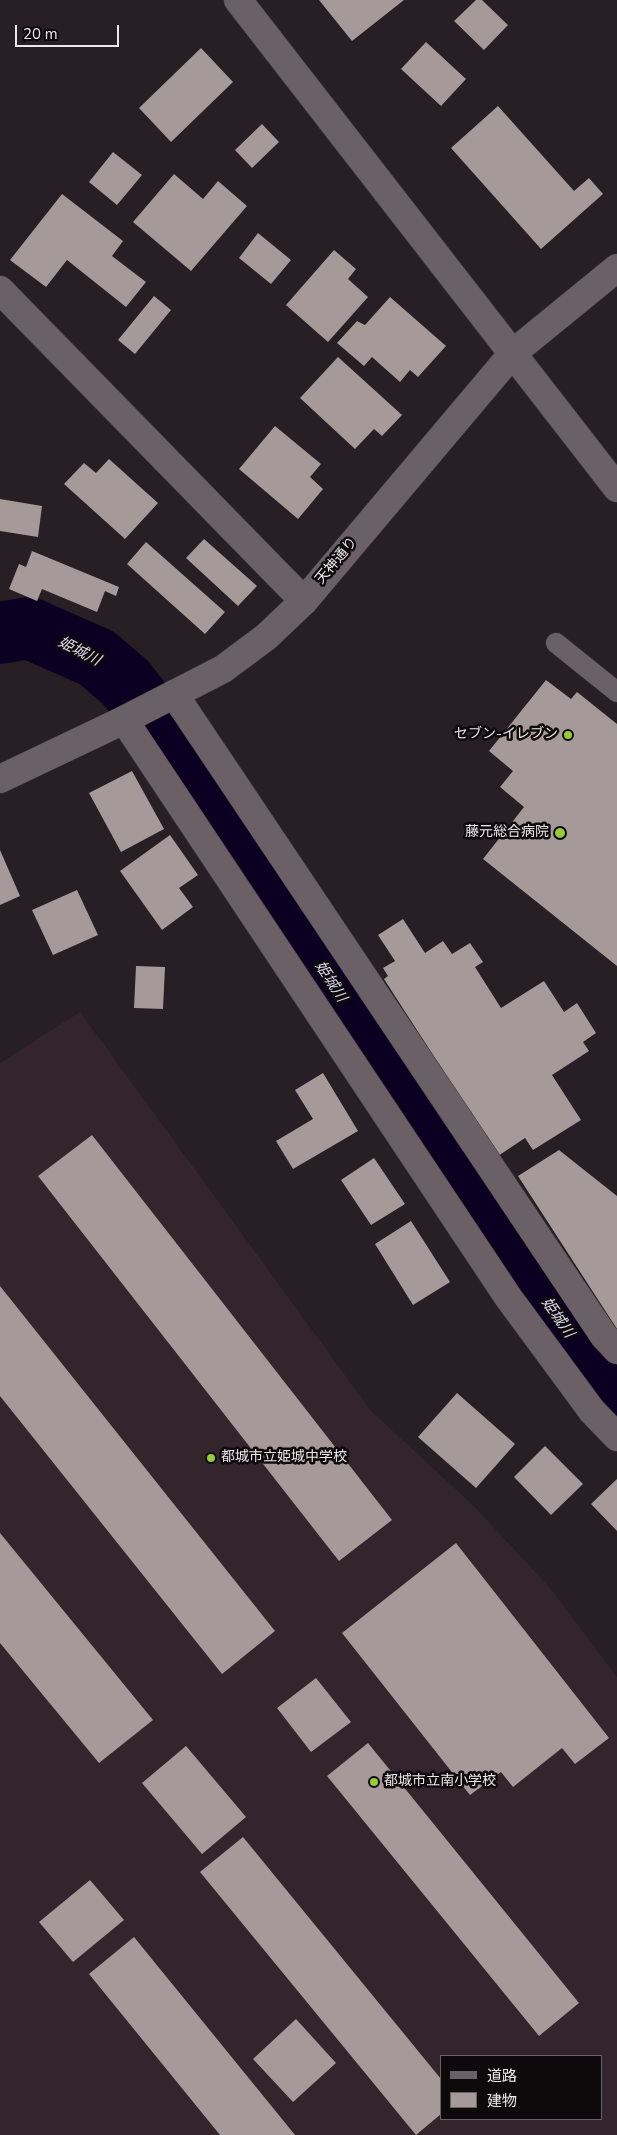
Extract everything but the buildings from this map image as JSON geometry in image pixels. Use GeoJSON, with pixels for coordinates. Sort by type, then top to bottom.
{"type":"FeatureCollection","features":[{"type":"Feature","properties":{"kind":"street"},"geometry":{"type":"LineString","coordinates":[[238,0],[617,488]]}},
{"type":"Feature","properties":{"kind":"street","name":"天神通り"},"geometry":{"type":"LineString","coordinates":[[0,779],[124,720],[223,669],[266,637],[304,601],[513,353],[617,268]]}},
{"type":"Feature","properties":{"kind":"street"},"geometry":{"type":"LineString","coordinates":[[0,290],[304,601]]}},
{"type":"Feature","properties":{"kind":"street"},"geometry":{"type":"LineString","coordinates":[[171,696],[604,1336],[617,1350]]}},
{"type":"Feature","properties":{"kind":"street"},"geometry":{"type":"LineString","coordinates":[[124,720],[508,1297],[592,1411],[617,1437]]}},
{"type":"Feature","properties":{"kind":"lane"},"geometry":{"type":"LineString","coordinates":[[556,643],[617,692]]}},
{"type":"Feature","properties":{"kind":"shaded area"},"geometry":{"type":"Polygon","coordinates":[[[80,1012],[371,1411],[474,1506],[550,1588],[617,1677],[617,2135],[0,2135],[0,1063],[80,1012]]]}},
{"type":"Feature","properties":{"kind":"waterway","name":"姫城川"},"geometry":{"type":"LineString","coordinates":[[0,633],[29,628],[97,658],[126,683],[187,761],[419,1118],[595,1373],[617,1397]]}},
{"type":"Feature","properties":{"kind":"place","name":"セブン-イレブン"},"geometry":{"type":"Point","coordinates":[568,735]}},
{"type":"Feature","properties":{"kind":"place","name":"藤元総合病院"},"geometry":{"type":"Point","coordinates":[560,833]}},
{"type":"Feature","properties":{"kind":"place","name":"都城市立姫城中学校"},"geometry":{"type":"Point","coordinates":[211,1458]}},
{"type":"Feature","properties":{"kind":"place","name":"都城市立南小学校"},"geometry":{"type":"Point","coordinates":[374,1782]}}]}
